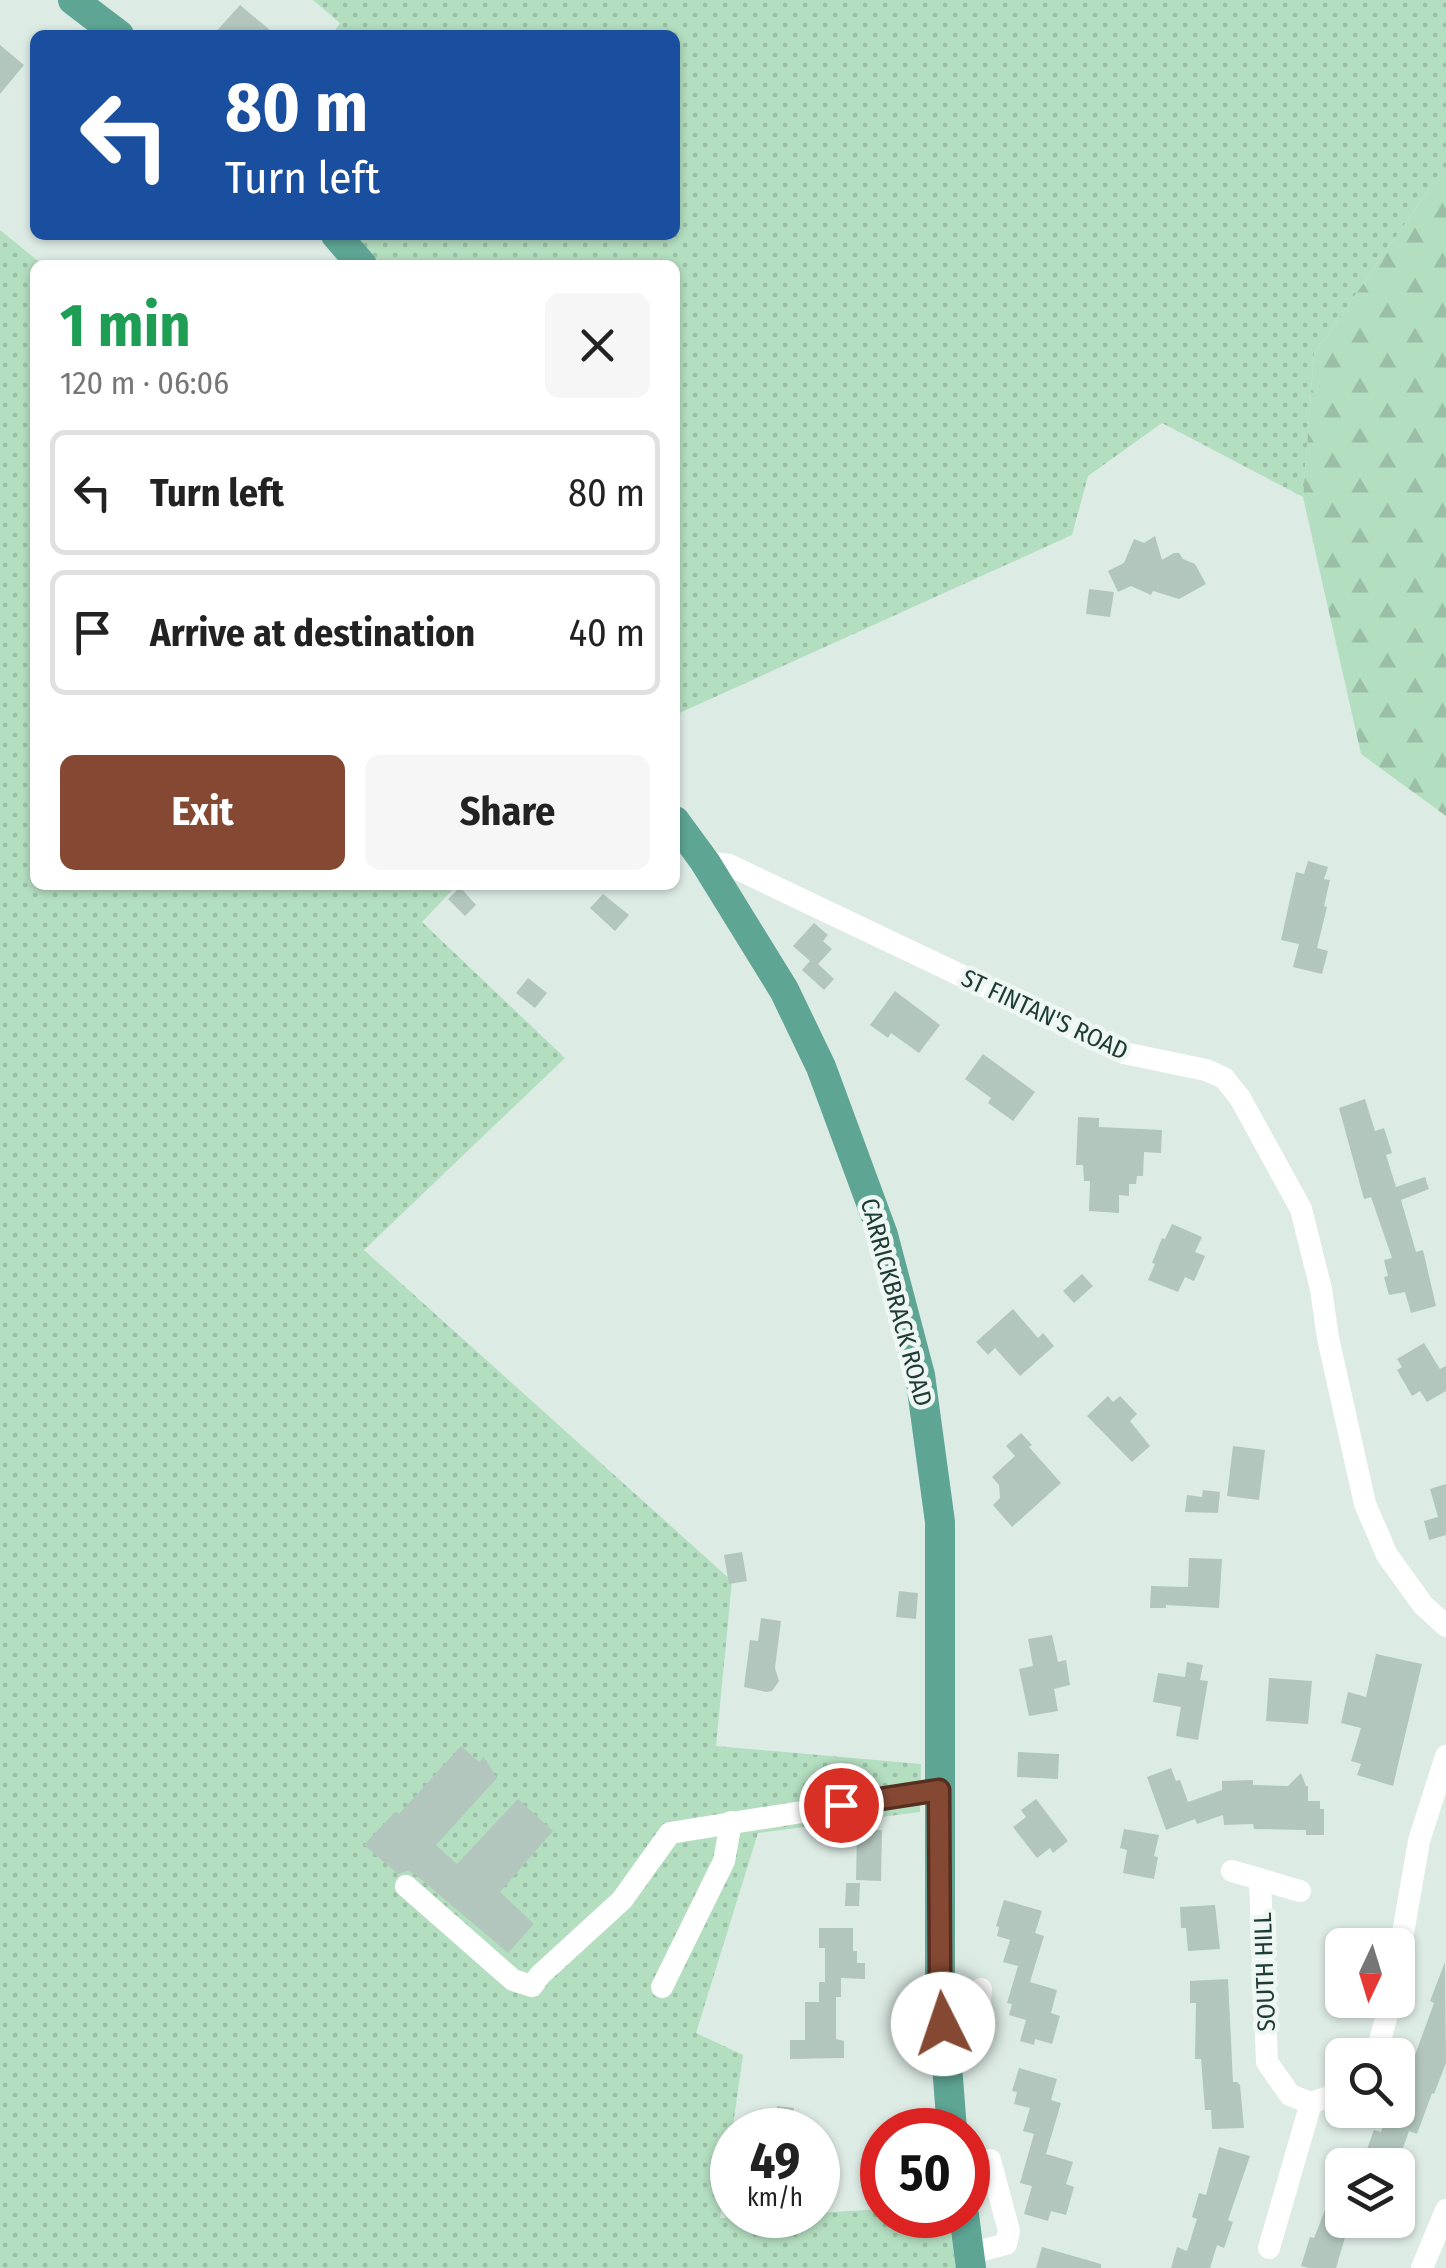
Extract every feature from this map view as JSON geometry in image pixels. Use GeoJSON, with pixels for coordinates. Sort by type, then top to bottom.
{"type":"FeatureCollection","features":[{"type":"Feature","properties":{"kind":"main road"},"geometry":{"type":"LineString","coordinates":[[73,0],[112,30]]}},
{"type":"Feature","properties":{"kind":"main road"},"geometry":{"type":"LineString","coordinates":[[340,240],[358,260]]}},
{"type":"Feature","properties":{"kind":"main road","name":"CARRICKBRACK ROAD"},"geometry":{"type":"LineString","coordinates":[[680,828],[784,990],[821,1067],[883,1234],[920,1375],[940,1522],[940,1975],[950,2108]]}},
{"type":"Feature","properties":{"kind":"street","name":"ST FINTAN'S ROAD"},"geometry":{"type":"LineString","coordinates":[[705,862],[728,865],[1124,1054],[1206,1070],[1224,1078],[1240,1098],[1301,1209],[1322,1290],[1328,1338],[1365,1504],[1387,1555],[1423,1605],[1446,1626]]}},
{"type":"Feature","properties":{"kind":"street"},"geometry":{"type":"LineString","coordinates":[[1404,1928],[1419,1841],[1446,1756]]}},
{"type":"Feature","properties":{"kind":"street"},"geometry":{"type":"LineString","coordinates":[[406,1886],[514,1980],[532,1986],[622,1900],[670,1833],[939,1790]]}},
{"type":"Feature","properties":{"kind":"street"},"geometry":{"type":"LineString","coordinates":[[662,1987],[724,1861],[731,1822]]}},
{"type":"Feature","properties":{"kind":"street","name":"SOUTH HILL"},"geometry":{"type":"LineString","coordinates":[[1232,1871],[1300,1891]]}},
{"type":"Feature","properties":{"kind":"street","name":"SOUTH HILL"},"geometry":{"type":"LineString","coordinates":[[1260,1879],[1267,2062],[1290,2095],[1312,2103]]}},
{"type":"Feature","properties":{"kind":"street"},"geometry":{"type":"LineString","coordinates":[[943,2024],[978,2025],[981,1989]]}},
{"type":"Feature","properties":{"kind":"street"},"geometry":{"type":"LineString","coordinates":[[1269,2248],[1312,2103],[1325,2098]]}},
{"type":"Feature","properties":{"kind":"street"},"geometry":{"type":"LineString","coordinates":[[970,2261],[1006,2244],[1009,2231],[990,2160]]}},
{"type":"Feature","properties":{"kind":"street"},"geometry":{"type":"LineString","coordinates":[[1422,2268],[1446,2210]]}},
{"type":"Feature","properties":{"kind":"green space"},"geometry":{"type":"Polygon","coordinates":[[[313,0],[1446,0],[1446,165],[1314,354],[1303,497],[1162,423],[1088,476],[1072,535],[680,713],[680,260],[371,260],[353,240],[680,240],[680,30],[335,30],[340,23],[313,0]]]}},
{"type":"Feature","properties":{"kind":"green space"},"geometry":{"type":"Polygon","coordinates":[[[1446,165],[1446,816],[1361,754],[1303,497],[1314,354],[1446,165]]]}},
{"type":"Feature","properties":{"kind":"green space"},"geometry":{"type":"Polygon","coordinates":[[[0,230],[37,260],[30,260],[30,890],[452,890],[422,922],[565,1058],[364,1250],[732,1581],[716,1746],[921,1764],[920,1812],[758,1833],[696,2033],[743,2055],[736,2108],[710,2108],[710,2238],[840,2238],[840,2212],[860,2210],[860,2238],[951,2238],[956,2268],[0,2268],[0,230]]]}},
{"type":"Feature","properties":{"kind":"building"},"geometry":{"type":"Polygon","coordinates":[[[240,5],[270,30],[218,30],[240,5]]]}},
{"type":"Feature","properties":{"kind":"building"},"geometry":{"type":"Polygon","coordinates":[[[0,45],[24,65],[0,94],[0,45]]]}},
{"type":"Feature","properties":{"kind":"building"},"geometry":{"type":"Polygon","coordinates":[[[1155,536],[1162,560],[1179,553],[1195,564],[1206,584],[1179,599],[1153,591],[1151,595],[1131,586],[1118,592],[1108,571],[1124,563],[1134,539],[1144,543],[1155,536]]]}},
{"type":"Feature","properties":{"kind":"building"},"geometry":{"type":"Polygon","coordinates":[[[1089,589],[1114,592],[1110,617],[1086,614],[1089,589]]]}},
{"type":"Feature","properties":{"kind":"building"},"geometry":{"type":"Polygon","coordinates":[[[1308,861],[1328,867],[1324,879],[1330,880],[1317,948],[1328,951],[1322,974],[1293,967],[1299,944],[1281,940],[1296,872],[1304,874],[1308,861]]]}},
{"type":"Feature","properties":{"kind":"building"},"geometry":{"type":"Polygon","coordinates":[[[463,890],[476,905],[465,916],[448,899],[463,890]]]}},
{"type":"Feature","properties":{"kind":"building"},"geometry":{"type":"Polygon","coordinates":[[[603,894],[629,915],[615,931],[590,908],[603,894]]]}},
{"type":"Feature","properties":{"kind":"building"},"geometry":{"type":"Polygon","coordinates":[[[814,923],[828,935],[823,941],[832,949],[818,964],[834,979],[824,990],[802,970],[810,961],[793,946],[814,923]]]}},
{"type":"Feature","properties":{"kind":"building"},"geometry":{"type":"Polygon","coordinates":[[[528,978],[547,993],[535,1008],[516,993],[528,978]]]}},
{"type":"Feature","properties":{"kind":"building"},"geometry":{"type":"Polygon","coordinates":[[[895,991],[940,1025],[919,1053],[891,1033],[888,1038],[870,1025],[895,991]]]}},
{"type":"Feature","properties":{"kind":"building"},"geometry":{"type":"Polygon","coordinates":[[[983,1054],[1035,1092],[1013,1121],[965,1079],[983,1054]]]}},
{"type":"Feature","properties":{"kind":"building"},"geometry":{"type":"Polygon","coordinates":[[[1365,1099],[1375,1131],[1384,1128],[1392,1153],[1386,1155],[1396,1187],[1425,1177],[1429,1189],[1401,1200],[1416,1252],[1423,1250],[1436,1306],[1411,1313],[1405,1292],[1389,1295],[1384,1260],[1392,1258],[1371,1197],[1364,1199],[1339,1108],[1365,1099]]]}},
{"type":"Feature","properties":{"kind":"building"},"geometry":{"type":"Polygon","coordinates":[[[1078,1117],[1099,1118],[1099,1127],[1162,1130],[1161,1153],[1144,1152],[1143,1176],[1137,1176],[1136,1184],[1129,1184],[1129,1196],[1119,1195],[1119,1213],[1089,1211],[1090,1181],[1084,1181],[1083,1165],[1076,1165],[1078,1117]]]}},
{"type":"Feature","properties":{"kind":"building"},"geometry":{"type":"Polygon","coordinates":[[[1172,1224],[1202,1237],[1195,1252],[1205,1256],[1194,1281],[1185,1277],[1178,1292],[1148,1280],[1162,1238],[1165,1239],[1172,1224]]]}},
{"type":"Feature","properties":{"kind":"building"},"geometry":{"type":"Polygon","coordinates":[[[1082,1274],[1093,1286],[1074,1303],[1063,1291],[1082,1274]]]}},
{"type":"Feature","properties":{"kind":"building"},"geometry":{"type":"Polygon","coordinates":[[[1013,1309],[1038,1338],[1043,1333],[1054,1346],[1020,1376],[995,1348],[988,1355],[976,1342],[1013,1309]]]}},
{"type":"Feature","properties":{"kind":"building"},"geometry":{"type":"Polygon","coordinates":[[[1424,1343],[1440,1369],[1446,1366],[1446,1391],[1427,1402],[1420,1391],[1412,1396],[1397,1370],[1402,1367],[1397,1359],[1424,1343]]]}},
{"type":"Feature","properties":{"kind":"building"},"geometry":{"type":"Polygon","coordinates":[[[1108,1396],[1113,1402],[1120,1396],[1137,1414],[1130,1421],[1150,1446],[1132,1462],[1087,1416],[1108,1396]]]}},
{"type":"Feature","properties":{"kind":"building"},"geometry":{"type":"Polygon","coordinates":[[[1021,1433],[1061,1483],[1012,1527],[993,1505],[1000,1498],[999,1485],[992,1477],[1015,1456],[1006,1446],[1021,1433]]]}},
{"type":"Feature","properties":{"kind":"building"},"geometry":{"type":"Polygon","coordinates":[[[1233,1446],[1265,1450],[1259,1500],[1227,1496],[1233,1446]]]}},
{"type":"Feature","properties":{"kind":"building"},"geometry":{"type":"Polygon","coordinates":[[[1446,1484],[1446,1535],[1429,1540],[1424,1521],[1438,1517],[1430,1489],[1446,1484]]]}},
{"type":"Feature","properties":{"kind":"building"},"geometry":{"type":"Polygon","coordinates":[[[1203,1490],[1220,1492],[1218,1513],[1185,1512],[1187,1495],[1202,1497],[1203,1490]]]}},
{"type":"Feature","properties":{"kind":"building"},"geometry":{"type":"Polygon","coordinates":[[[742,1552],[747,1581],[729,1584],[724,1555],[742,1552]]]}},
{"type":"Feature","properties":{"kind":"building"},"geometry":{"type":"Polygon","coordinates":[[[1189,1558],[1222,1559],[1219,1608],[1150,1608],[1151,1586],[1188,1587],[1189,1558]]]}},
{"type":"Feature","properties":{"kind":"building"},"geometry":{"type":"Polygon","coordinates":[[[899,1591],[918,1593],[916,1619],[896,1617],[899,1591]]]}},
{"type":"Feature","properties":{"kind":"building"},"geometry":{"type":"Polygon","coordinates":[[[761,1618],[781,1621],[775,1668],[779,1681],[772,1691],[766,1692],[744,1687],[750,1640],[758,1641],[761,1618]]]}},
{"type":"Feature","properties":{"kind":"building"},"geometry":{"type":"Polygon","coordinates":[[[1052,1635],[1058,1662],[1066,1660],[1070,1685],[1054,1689],[1058,1711],[1029,1716],[1019,1669],[1033,1666],[1028,1639],[1052,1635]]]}},
{"type":"Feature","properties":{"kind":"building"},"geometry":{"type":"Polygon","coordinates":[[[1376,1654],[1422,1664],[1393,1786],[1357,1775],[1361,1764],[1351,1761],[1361,1728],[1341,1723],[1348,1692],[1366,1697],[1376,1654]]]}},
{"type":"Feature","properties":{"kind":"building"},"geometry":{"type":"Polygon","coordinates":[[[1187,1662],[1203,1665],[1200,1680],[1208,1681],[1198,1740],[1176,1736],[1181,1707],[1153,1702],[1158,1673],[1185,1677],[1187,1662]]]}},
{"type":"Feature","properties":{"kind":"building"},"geometry":{"type":"Polygon","coordinates":[[[1269,1678],[1312,1681],[1308,1724],[1266,1721],[1269,1678]]]}},
{"type":"Feature","properties":{"kind":"building"},"geometry":{"type":"Polygon","coordinates":[[[461,1746],[479,1762],[484,1757],[497,1778],[436,1845],[457,1864],[518,1799],[553,1831],[500,1892],[534,1924],[508,1953],[416,1875],[408,1871],[398,1874],[364,1845],[396,1811],[399,1814],[461,1746]]]}},
{"type":"Feature","properties":{"kind":"building"},"geometry":{"type":"Polygon","coordinates":[[[1018,1752],[1059,1754],[1058,1779],[1017,1777],[1018,1752]]]}},
{"type":"Feature","properties":{"kind":"building"},"geometry":{"type":"Polygon","coordinates":[[[1171,1768],[1188,1802],[1222,1790],[1222,1781],[1253,1780],[1253,1785],[1288,1786],[1301,1773],[1308,1786],[1308,1801],[1320,1801],[1320,1809],[1324,1809],[1324,1835],[1306,1835],[1306,1830],[1254,1829],[1253,1824],[1224,1825],[1223,1815],[1197,1824],[1195,1819],[1166,1830],[1147,1777],[1171,1768]]]}},
{"type":"Feature","properties":{"kind":"building"},"geometry":{"type":"Polygon","coordinates":[[[1036,1799],[1068,1841],[1053,1853],[1050,1848],[1037,1858],[1013,1827],[1026,1817],[1021,1810],[1036,1799]]]}},
{"type":"Feature","properties":{"kind":"building"},"geometry":{"type":"Polygon","coordinates":[[[1124,1829],[1159,1835],[1154,1879],[1123,1873],[1127,1850],[1120,1848],[1124,1829]]]}},
{"type":"Feature","properties":{"kind":"building"},"geometry":{"type":"Polygon","coordinates":[[[857,1830],[882,1830],[881,1881],[856,1880],[857,1830]]]}},
{"type":"Feature","properties":{"kind":"building"},"geometry":{"type":"Polygon","coordinates":[[[846,1883],[860,1883],[859,1906],[845,1906],[846,1883]]]}},
{"type":"Feature","properties":{"kind":"building"},"geometry":{"type":"Polygon","coordinates":[[[1004,1900],[1042,1911],[1035,1933],[1044,1936],[1030,1982],[1057,1990],[1051,2013],[1060,2016],[1052,2044],[1035,2039],[1034,2045],[1020,2041],[1026,2020],[1009,2015],[1012,2004],[1007,2003],[1018,1966],[1003,1962],[1010,1940],[997,1936],[1004,1900]]]}},
{"type":"Feature","properties":{"kind":"building"},"geometry":{"type":"Polygon","coordinates":[[[1215,1905],[1220,1949],[1188,1951],[1180,1907],[1215,1905]]]}},
{"type":"Feature","properties":{"kind":"building"},"geometry":{"type":"Polygon","coordinates":[[[819,1928],[853,1928],[853,1951],[857,1951],[857,1963],[865,1963],[865,1979],[841,1978],[841,1997],[836,1997],[836,2039],[844,2041],[844,2058],[790,2059],[790,2040],[805,2040],[805,2002],[819,2002],[819,1982],[825,1982],[825,1948],[819,1948],[819,1928]]]}},
{"type":"Feature","properties":{"kind":"building"},"geometry":{"type":"Polygon","coordinates":[[[1445,1962],[1446,2063],[1434,2094],[1417,2134],[1409,2131],[1403,2148],[1367,2148],[1374,2130],[1415,2128],[1415,2055],[1434,2003],[1430,2001],[1445,1962]]]}},
{"type":"Feature","properties":{"kind":"building"},"geometry":{"type":"Polygon","coordinates":[[[1228,1979],[1233,2082],[1240,2085],[1244,2128],[1212,2129],[1211,2110],[1205,2110],[1201,2059],[1195,2059],[1196,2003],[1190,2003],[1190,1981],[1228,1979]]]}},
{"type":"Feature","properties":{"kind":"building"},"geometry":{"type":"Polygon","coordinates":[[[1019,2068],[1057,2079],[1051,2100],[1061,2103],[1046,2154],[1073,2162],[1066,2184],[1074,2187],[1066,2215],[1051,2211],[1048,2221],[1024,2214],[1032,2186],[1020,2183],[1034,2134],[1023,2131],[1030,2108],[1014,2104],[1017,2092],[1012,2091],[1019,2068]]]}},
{"type":"Feature","properties":{"kind":"building"},"geometry":{"type":"Polygon","coordinates":[[[1219,2147],[1250,2156],[1228,2220],[1233,2222],[1224,2248],[1217,2245],[1210,2268],[1171,2268],[1177,2247],[1187,2251],[1197,2219],[1192,2217],[1199,2193],[1206,2195],[1219,2147]]]}},
{"type":"Feature","properties":{"kind":"building"},"geometry":{"type":"Polygon","coordinates":[[[1325,2210],[1325,2238],[1345,2238],[1336,2268],[1301,2266],[1310,2237],[1314,2238],[1325,2210]]]}},
{"type":"Feature","properties":{"kind":"building"},"geometry":{"type":"Polygon","coordinates":[[[1042,2247],[1101,2264],[1101,2268],[1036,2268],[1042,2247]]]}},
{"type":"Feature","properties":{"kind":"route"},"geometry":{"type":"LineString","coordinates":[[841,1805],[939,1790],[943,2024]]}}]}
